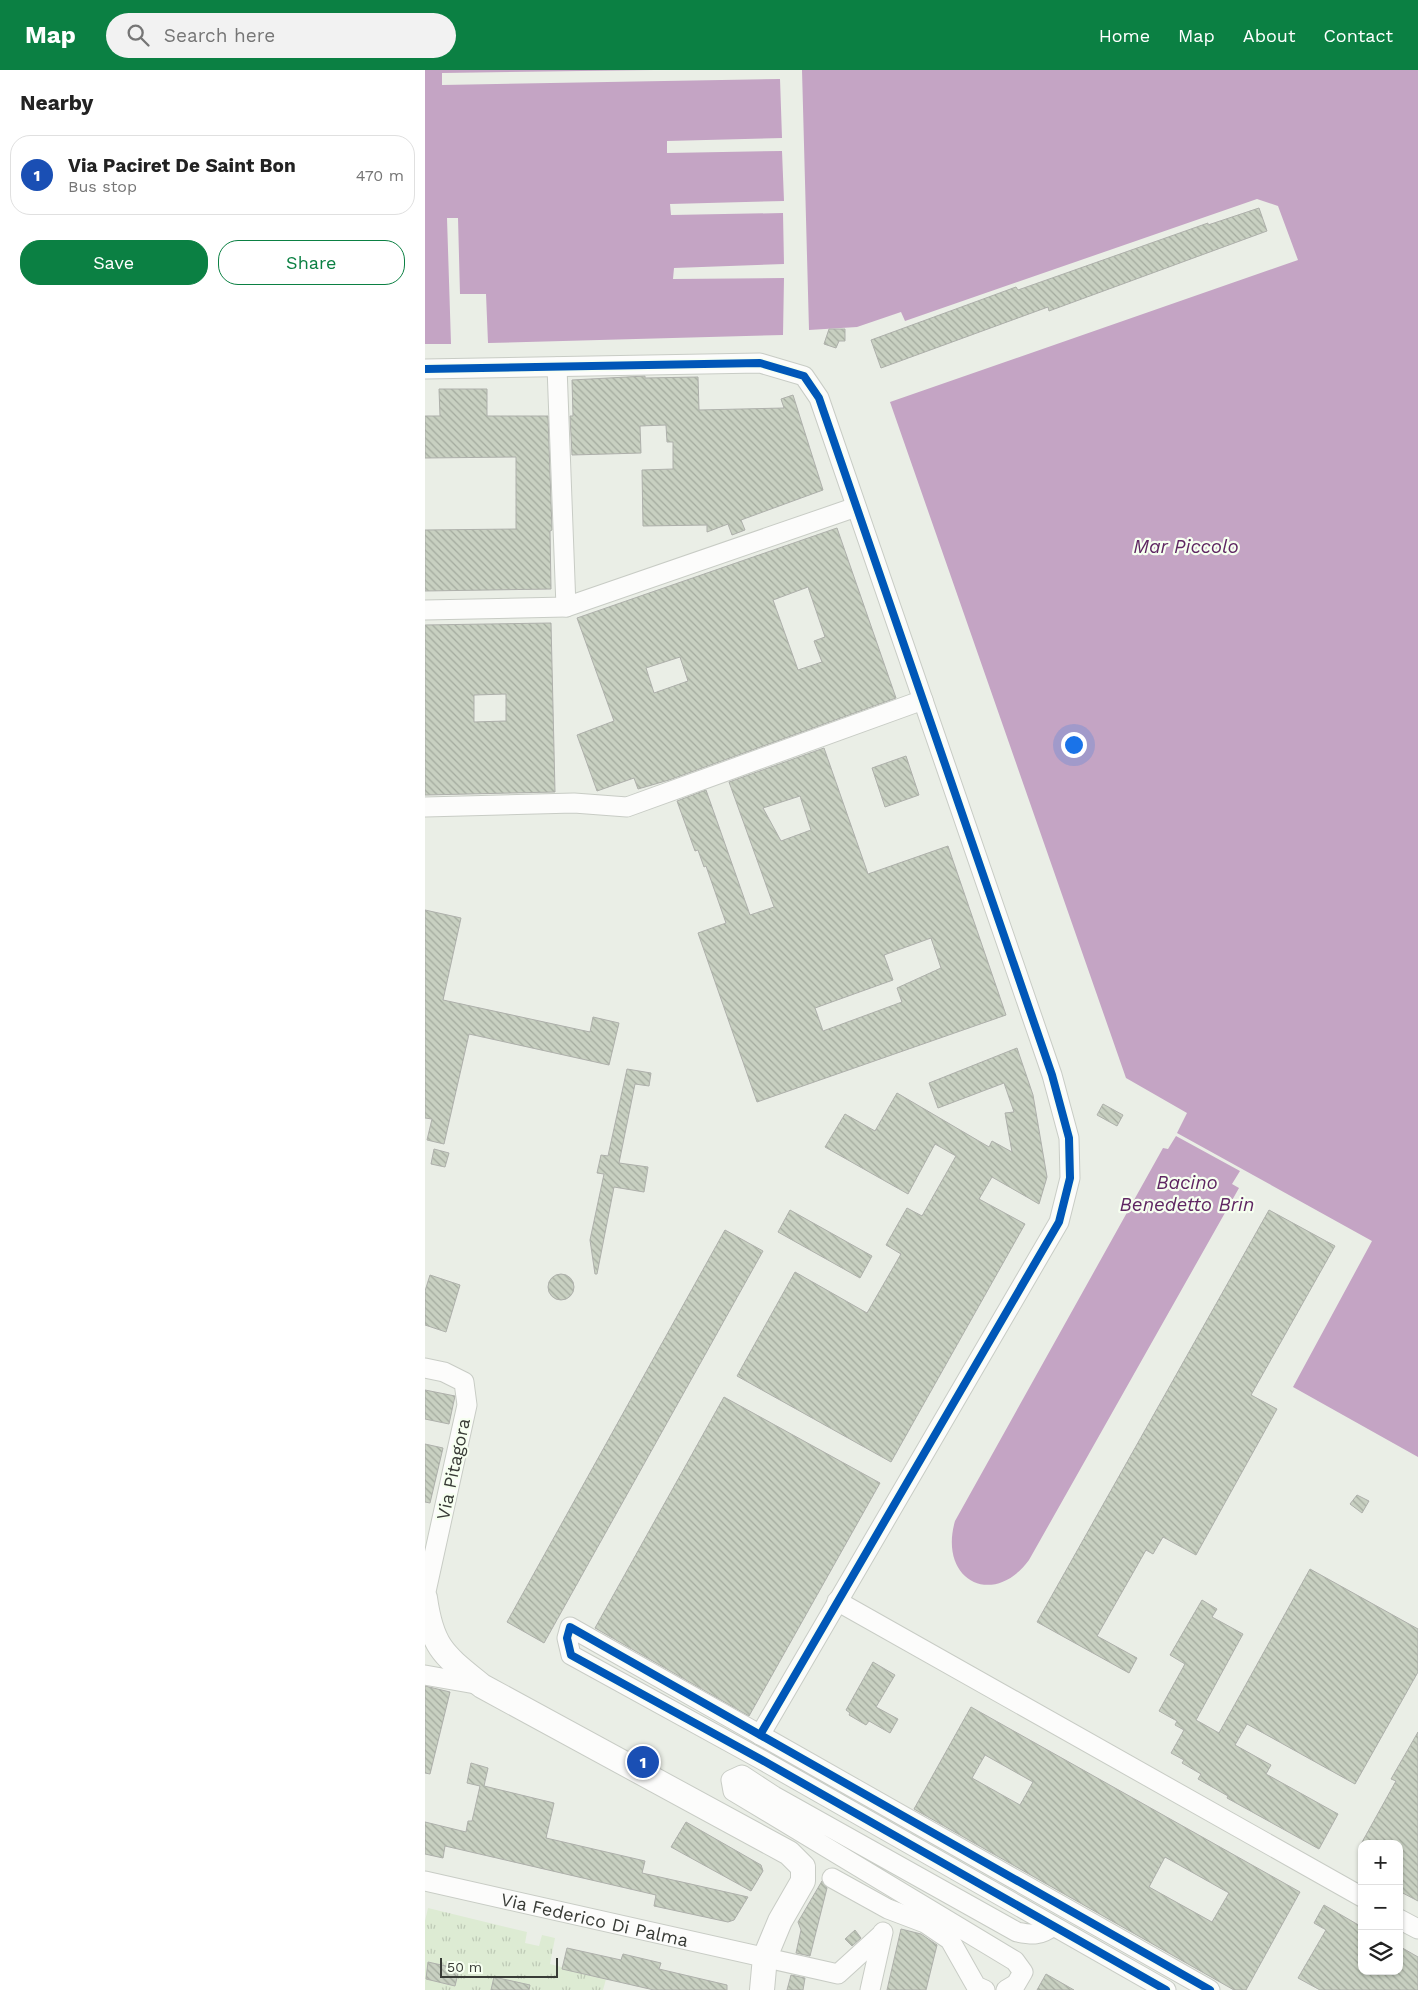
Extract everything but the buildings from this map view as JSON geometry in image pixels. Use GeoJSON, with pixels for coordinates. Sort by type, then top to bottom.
{"type":"FeatureCollection","features":[{"type":"Feature","properties":{"kind":"main road"},"geometry":{"type":"LineString","coordinates":[[425,1597],[429,1624],[436,1643],[446,1657],[482,1686],[789,1853],[819,1872],[803,1881],[781,1921],[765,1957],[762,1990]]}},
{"type":"Feature","properties":{"kind":"street"},"geometry":{"type":"LineString","coordinates":[[425,369],[760,363],[804,376],[819,398],[1051,1075],[1069,1138],[1070,1178],[1059,1222],[760,1735]]}},
{"type":"Feature","properties":{"kind":"street"},"geometry":{"type":"LineString","coordinates":[[557,367],[566,607]]}},
{"type":"Feature","properties":{"kind":"street"},"geometry":{"type":"LineString","coordinates":[[425,610],[566,607],[856,507]]}},
{"type":"Feature","properties":{"kind":"street"},"geometry":{"type":"LineString","coordinates":[[425,806],[574,803],[627,807],[923,700]]}},
{"type":"Feature","properties":{"kind":"street","name":"Via Pitagora"},"geometry":{"type":"LineString","coordinates":[[425,1368],[444,1372],[464,1382],[467,1405],[425,1597]]}},
{"type":"Feature","properties":{"kind":"street"},"geometry":{"type":"LineString","coordinates":[[837,1601],[1358,1895]]}},
{"type":"Feature","properties":{"kind":"street"},"geometry":{"type":"LineString","coordinates":[[1166,1990],[770,1765],[571,1655],[567,1638],[570,1627],[1210,1990]]}},
{"type":"Feature","properties":{"kind":"street"},"geometry":{"type":"LineString","coordinates":[[425,1675],[482,1686]]}},
{"type":"Feature","properties":{"kind":"street"},"geometry":{"type":"LineString","coordinates":[[1006,1990],[1017,1984],[1023,1972],[1015,1961],[733,1791],[731,1780],[742,1775],[754,1781],[774,1796],[1017,1932],[1035,1936],[1046,1932],[1053,1926]]}},
{"type":"Feature","properties":{"kind":"street"},"geometry":{"type":"LineString","coordinates":[[819,1872],[888,1909],[925,1924],[950,1940],[976,1986],[985,1990]]}},
{"type":"Feature","properties":{"kind":"street","name":"Via Federico Di Palma"},"geometry":{"type":"LineString","coordinates":[[425,1881],[838,1974],[882,1934]]}},
{"type":"Feature","properties":{"kind":"street"},"geometry":{"type":"LineString","coordinates":[[870,1990],[888,1909]]}},
{"type":"Feature","properties":{"kind":"street"},"geometry":{"type":"LineString","coordinates":[[1403,1920],[1418,1929]]}},
{"type":"Feature","properties":{"kind":"green space"},"geometry":{"type":"Polygon","coordinates":[[[428,1908],[527,1932],[525,1943],[539,1946],[542,1935],[555,1938],[550,1964],[606,1979],[603,1990],[425,1990],[425,1921],[428,1908]]]}},
{"type":"Feature","properties":{"kind":"water"},"geometry":{"type":"Polygon","coordinates":[[[425,70],[654,70],[442,73],[442,85],[780,79],[782,138],[667,141],[667,153],[782,151],[784,201],[670,204],[671,215],[783,213],[784,264],[674,268],[673,279],[784,278],[783,335],[488,343],[486,294],[460,294],[458,218],[447,218],[451,344],[425,344],[425,70]]]}},
{"type":"Feature","properties":{"kind":"water","name":"Mar Piccolo"},"geometry":{"type":"Polygon","coordinates":[[[802,70],[1418,70],[1418,1457],[1293,1387],[1372,1241],[1177,1133],[1187,1113],[1126,1078],[890,402],[1298,260],[1278,206],[1257,199],[905,321],[901,312],[857,327],[809,330],[802,70]]]}},
{"type":"Feature","properties":{"kind":"water","name":"Bacino Benedetto Brin"},"geometry":{"type":"Polygon","coordinates":[[[1176,1136],[1240,1171],[1232,1184],[1239,1188],[1029,1560],[1015,1575],[1000,1583],[985,1585],[972,1581],[961,1572],[954,1559],[952,1542],[955,1521],[1163,1148],[1168,1149],[1176,1136]]]}},
{"type":"Feature","properties":{"kind":"cycle path"},"geometry":{"type":"LineString","coordinates":[[425,369],[760,363],[804,376],[819,398],[1052,1075],[1069,1138],[1070,1178],[1059,1222],[760,1735]]}},
{"type":"Feature","properties":{"kind":"cycle path"},"geometry":{"type":"LineString","coordinates":[[1166,1990],[762,1760],[571,1655],[567,1638],[570,1627],[1210,1990]]}},
{"type":"Feature","properties":{"kind":"place","name":"Via Paciret De Saint Bon"},"geometry":{"type":"Point","coordinates":[643,1762]}}]}
